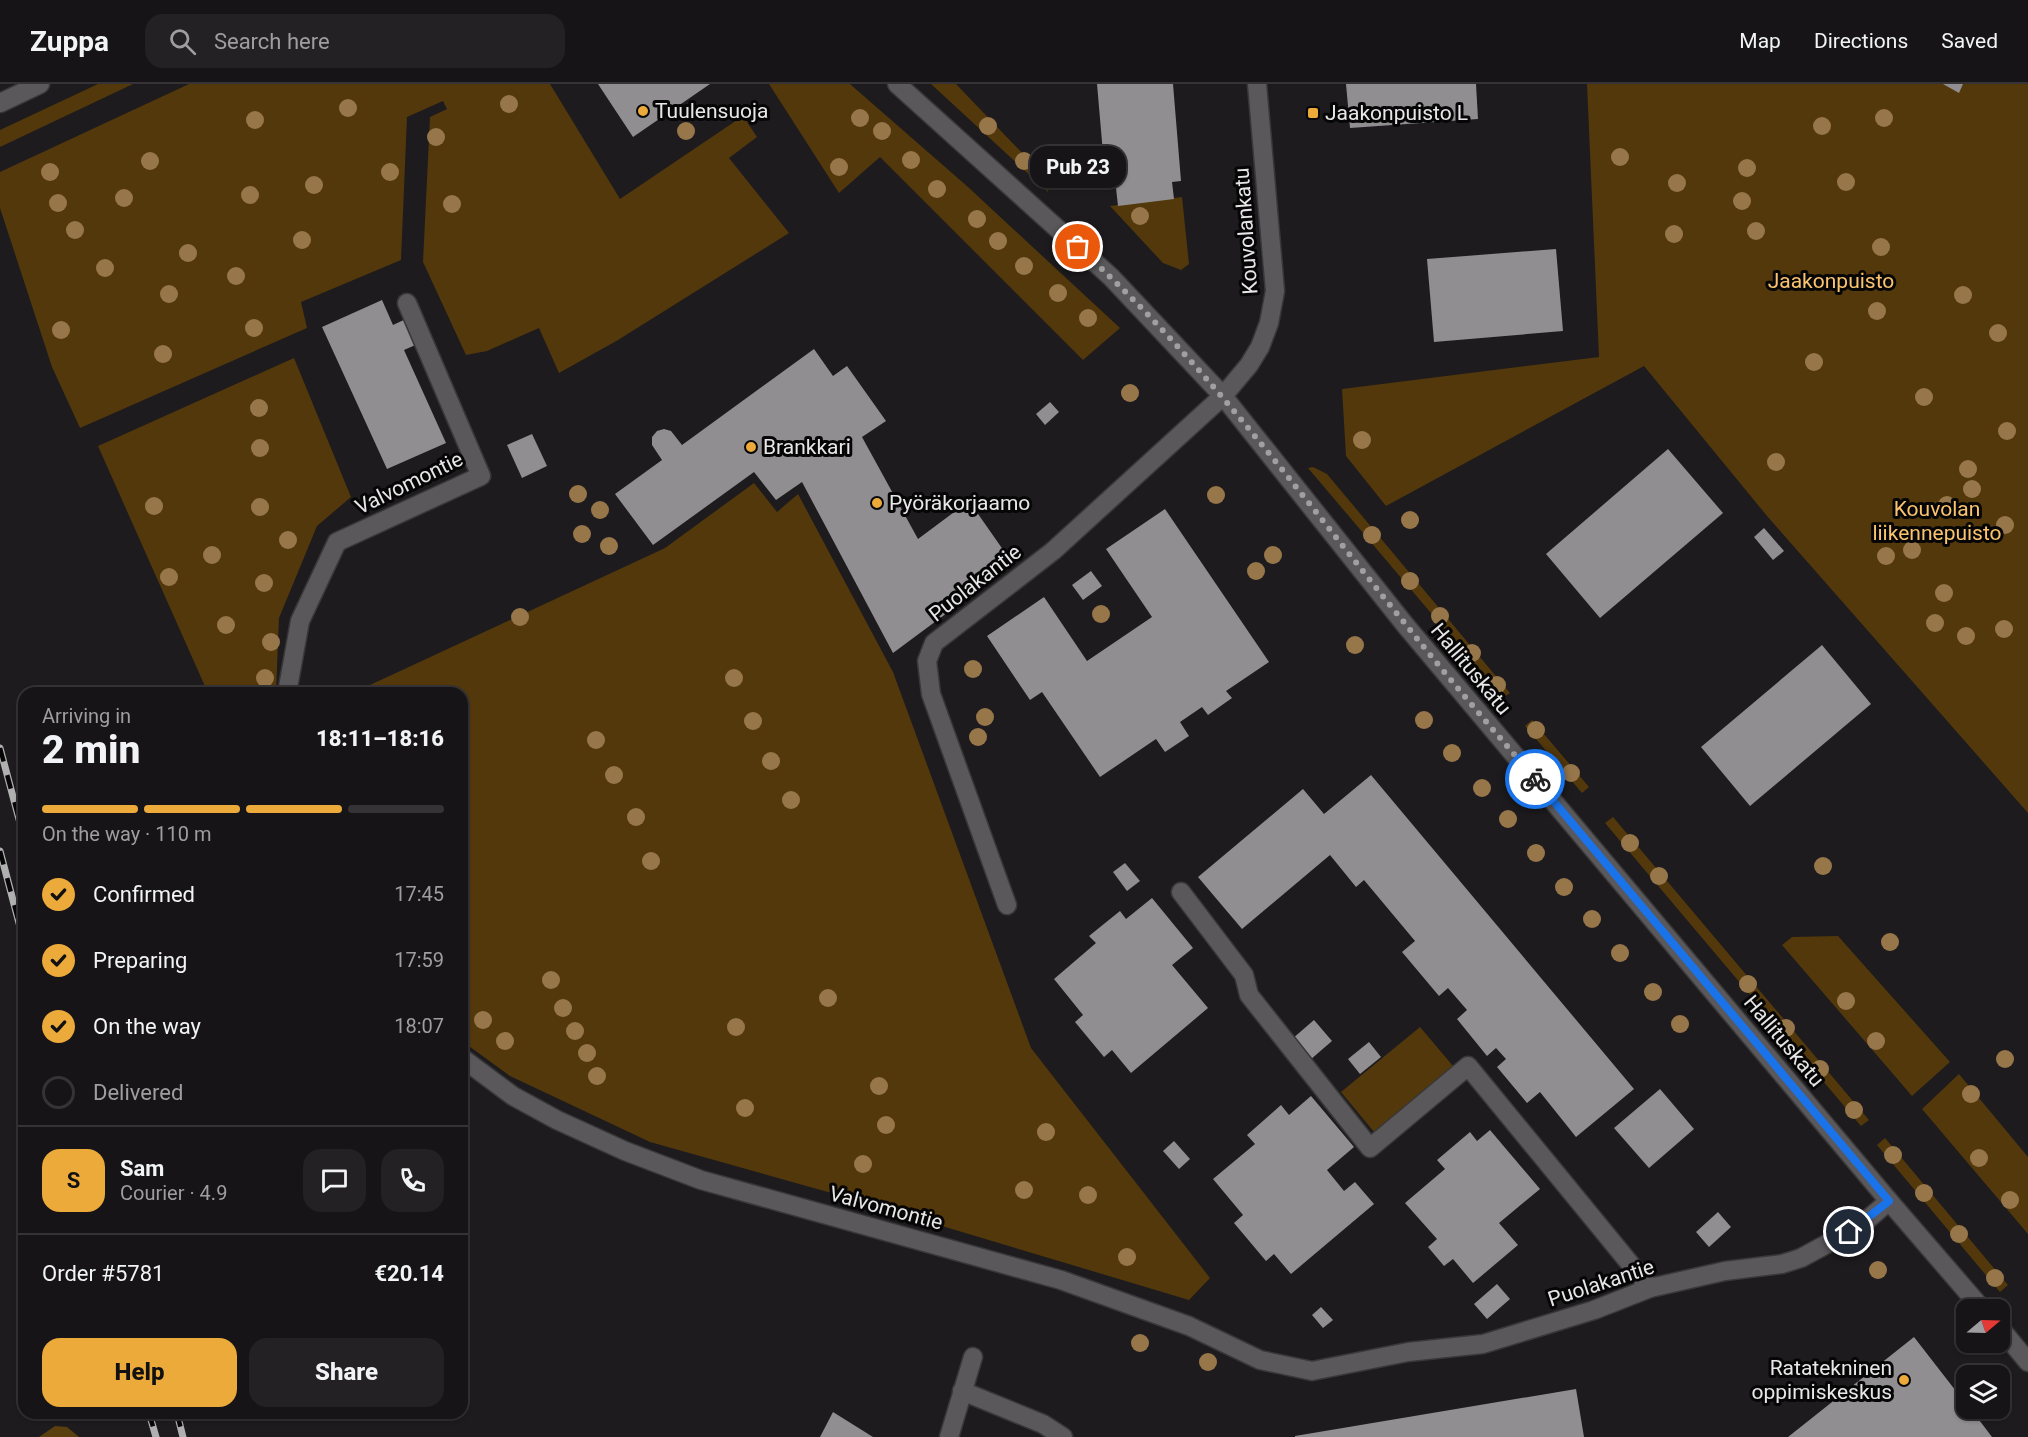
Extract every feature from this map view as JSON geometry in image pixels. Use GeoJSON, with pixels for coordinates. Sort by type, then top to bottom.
{"type":"FeatureCollection","features":[{"type":"Feature","properties":{"kind":"street"},"geometry":{"type":"LineString","coordinates":[[0,103],[40,84]]}},
{"type":"Feature","properties":{"kind":"street","name":"Hallituskatu"},"geometry":{"type":"LineString","coordinates":[[897,84],[1111,277],[1223,396],[1406,626],[1974,1299]]}},
{"type":"Feature","properties":{"kind":"street","name":"Kouvolankatu"},"geometry":{"type":"LineString","coordinates":[[1223,396],[1249,365],[1260,347],[1269,323],[1275,291],[1257,84]]}},
{"type":"Feature","properties":{"kind":"street","name":"Valvomontie"},"geometry":{"type":"LineString","coordinates":[[288,687],[300,621],[337,542],[481,476],[407,303]]}},
{"type":"Feature","properties":{"kind":"street","name":"Puolakantie"},"geometry":{"type":"LineString","coordinates":[[1007,905],[932,694],[927,661],[934,643],[1053,551],[1223,396]]}},
{"type":"Feature","properties":{"kind":"street"},"geometry":{"type":"LineString","coordinates":[[1182,892],[1244,975],[1250,995],[1370,1148],[1468,1066],[1650,1288]]}},
{"type":"Feature","properties":{"kind":"street","name":"Valvomontie"},"geometry":{"type":"LineString","coordinates":[[468,1062],[513,1096],[557,1120],[625,1151],[701,1180],[1061,1280],[1189,1326],[1260,1360],[1312,1371]]}},
{"type":"Feature","properties":{"kind":"street","name":"Puolakantie"},"geometry":{"type":"LineString","coordinates":[[1312,1371],[1408,1352],[1483,1344],[1594,1310],[1650,1288],[1725,1271],[1782,1264],[1801,1258],[1860,1226],[1889,1201]]}},
{"type":"Feature","properties":{"kind":"street"},"geometry":{"type":"LineString","coordinates":[[2010,1340],[2028,1362]]}},
{"type":"Feature","properties":{"kind":"street"},"geometry":{"type":"LineString","coordinates":[[949,1437],[973,1357]]}},
{"type":"Feature","properties":{"kind":"street"},"geometry":{"type":"LineString","coordinates":[[962,1391],[1043,1424],[1063,1437]]}},
{"type":"Feature","properties":{"kind":"green space"},"geometry":{"type":"Polygon","coordinates":[[[98,84],[133,84],[0,147],[0,130],[98,84]]]}},
{"type":"Feature","properties":{"kind":"green space"},"geometry":{"type":"Polygon","coordinates":[[[189,84],[550,84],[620,199],[743,116],[757,137],[729,158],[789,233],[618,340],[559,373],[539,328],[487,351],[466,355],[423,262],[430,117],[447,109],[443,101],[407,117],[401,260],[301,302],[307,328],[80,428],[52,367],[0,208],[0,172],[189,84]]]}},
{"type":"Feature","properties":{"kind":"green space"},"geometry":{"type":"Polygon","coordinates":[[[769,84],[850,84],[968,187],[1120,328],[1083,360],[880,157],[839,193],[769,84]]]}},
{"type":"Feature","properties":{"kind":"green space"},"geometry":{"type":"Polygon","coordinates":[[[931,84],[956,84],[1050,182],[1048,192],[931,84]]]}},
{"type":"Feature","properties":{"kind":"green space","name":"Jaakonpuisto"},"geometry":{"type":"Polygon","coordinates":[[[1587,84],[2028,84],[2028,813],[1767,516],[1644,366],[1386,506],[1346,456],[1342,389],[1599,357],[1587,84]]]}},
{"type":"Feature","properties":{"kind":"green space"},"geometry":{"type":"Polygon","coordinates":[[[1182,197],[1189,264],[1181,270],[1163,263],[1110,206],[1182,197]]]}},
{"type":"Feature","properties":{"kind":"green space"},"geometry":{"type":"Polygon","coordinates":[[[294,358],[351,497],[317,526],[279,618],[276,687],[205,687],[98,446],[294,358]]]}},
{"type":"Feature","properties":{"kind":"green space"},"geometry":{"type":"Polygon","coordinates":[[[1313,467],[1327,474],[1510,693],[1503,698],[1308,468],[1313,467]]]}},
{"type":"Feature","properties":{"kind":"green space"},"geometry":{"type":"Polygon","coordinates":[[[754,483],[777,512],[798,494],[893,672],[1031,1048],[1210,1278],[1189,1300],[835,1194],[650,1142],[510,1076],[468,1045],[468,687],[362,687],[665,548],[754,483]]]}},
{"type":"Feature","properties":{"kind":"green space"},"geometry":{"type":"Polygon","coordinates":[[[1532,720],[1589,787],[1582,793],[1525,726],[1532,720]]]}},
{"type":"Feature","properties":{"kind":"green space"},"geometry":{"type":"Polygon","coordinates":[[[1613,817],[1869,1120],[1861,1126],[1605,823],[1613,817]]]}},
{"type":"Feature","properties":{"kind":"green space"},"geometry":{"type":"Polygon","coordinates":[[[1838,936],[1950,1062],[1912,1096],[1782,945],[1792,937],[1838,936]]]}},
{"type":"Feature","properties":{"kind":"green space"},"geometry":{"type":"Polygon","coordinates":[[[1420,1027],[1453,1066],[1374,1132],[1341,1092],[1420,1027]]]}},
{"type":"Feature","properties":{"kind":"green space"},"geometry":{"type":"Polygon","coordinates":[[[1959,1074],[2028,1157],[2028,1234],[1922,1109],[1959,1074]]]}},
{"type":"Feature","properties":{"kind":"green space"},"geometry":{"type":"Polygon","coordinates":[[[1885,1138],[2008,1285],[2000,1292],[1877,1145],[1885,1138]]]}},
{"type":"Feature","properties":{"kind":"shaded area"},"geometry":{"type":"Polygon","coordinates":[[[55,1426],[67,1427],[79,1437],[39,1437],[55,1426]]]}},
{"type":"Feature","properties":{"kind":"building","name":"Tuulensuoja"},"geometry":{"type":"Polygon","coordinates":[[[598,84],[710,84],[633,137],[598,84]]]}},
{"type":"Feature","properties":{"kind":"building"},"geometry":{"type":"Polygon","coordinates":[[[1097,84],[1173,84],[1181,181],[1172,182],[1174,199],[1118,206],[1116,188],[1106,188],[1097,84]]]}},
{"type":"Feature","properties":{"kind":"building"},"geometry":{"type":"Polygon","coordinates":[[[1346,84],[1476,84],[1478,119],[1350,128],[1346,84]]]}},
{"type":"Feature","properties":{"kind":"building"},"geometry":{"type":"Polygon","coordinates":[[[1943,84],[1963,84],[1959,93],[1943,84]]]}},
{"type":"Feature","properties":{"kind":"building"},"geometry":{"type":"Polygon","coordinates":[[[1556,249],[1563,331],[1434,342],[1427,259],[1556,249]]]}},
{"type":"Feature","properties":{"kind":"building"},"geometry":{"type":"Polygon","coordinates":[[[382,300],[393,325],[408,318],[420,343],[404,350],[446,443],[387,469],[322,327],[382,300]]]}},
{"type":"Feature","properties":{"kind":"building"},"geometry":{"type":"Polygon","coordinates":[[[814,349],[833,376],[847,366],[886,421],[862,437],[918,539],[969,501],[1013,564],[893,653],[802,482],[776,500],[754,472],[653,545],[615,494],[662,460],[652,445],[652,437],[657,431],[664,429],[671,431],[682,445],[814,349]]]}},
{"type":"Feature","properties":{"kind":"building"},"geometry":{"type":"Polygon","coordinates":[[[1050,402],[1059,412],[1045,425],[1036,414],[1050,402]]]}},
{"type":"Feature","properties":{"kind":"building"},"geometry":{"type":"Polygon","coordinates":[[[532,434],[547,466],[522,478],[507,445],[532,434]]]}},
{"type":"Feature","properties":{"kind":"building"},"geometry":{"type":"Polygon","coordinates":[[[1668,449],[1723,513],[1600,618],[1546,554],[1668,449]]]}},
{"type":"Feature","properties":{"kind":"building"},"geometry":{"type":"Polygon","coordinates":[[[1165,509],[1269,662],[1226,691],[1232,698],[1208,715],[1202,707],[1180,722],[1189,736],[1165,752],[1156,739],[1100,777],[1042,692],[1030,700],[987,636],[1044,597],[1087,661],[1152,617],[1106,549],[1165,509]]]}},
{"type":"Feature","properties":{"kind":"building"},"geometry":{"type":"Polygon","coordinates":[[[1764,528],[1784,551],[1773,560],[1754,537],[1764,528]]]}},
{"type":"Feature","properties":{"kind":"building"},"geometry":{"type":"Polygon","coordinates":[[[1091,571],[1102,586],[1083,600],[1072,585],[1091,571]]]}},
{"type":"Feature","properties":{"kind":"building"},"geometry":{"type":"Polygon","coordinates":[[[1822,645],[1871,704],[1750,806],[1701,747],[1822,645]]]}},
{"type":"Feature","properties":{"kind":"building"},"geometry":{"type":"Polygon","coordinates":[[[1371,775],[1634,1089],[1576,1137],[1540,1092],[1527,1103],[1497,1067],[1506,1059],[1496,1048],[1487,1056],[1457,1019],[1467,1010],[1448,988],[1439,996],[1402,952],[1415,941],[1364,880],[1356,887],[1330,855],[1242,929],[1198,877],[1303,789],[1324,814],[1371,775]]]}},
{"type":"Feature","properties":{"kind":"building"},"geometry":{"type":"Polygon","coordinates":[[[1125,863],[1140,881],[1127,891],[1113,872],[1125,863]]]}},
{"type":"Feature","properties":{"kind":"building"},"geometry":{"type":"Polygon","coordinates":[[[1152,898],[1193,948],[1172,965],[1208,1008],[1131,1073],[1112,1050],[1104,1057],[1075,1022],[1083,1015],[1054,979],[1096,943],[1089,936],[1120,911],[1126,919],[1152,898]]]}},
{"type":"Feature","properties":{"kind":"building"},"geometry":{"type":"Polygon","coordinates":[[[1314,1020],[1332,1041],[1310,1060],[1292,1039],[1314,1020]]]}},
{"type":"Feature","properties":{"kind":"building"},"geometry":{"type":"Polygon","coordinates":[[[1369,1042],[1381,1057],[1360,1074],[1348,1059],[1369,1042]]]}},
{"type":"Feature","properties":{"kind":"building"},"geometry":{"type":"Polygon","coordinates":[[[1660,1089],[1694,1129],[1649,1168],[1614,1128],[1660,1089]]]}},
{"type":"Feature","properties":{"kind":"building"},"geometry":{"type":"Polygon","coordinates":[[[1311,1096],[1354,1147],[1327,1170],[1344,1191],[1355,1182],[1374,1204],[1291,1274],[1274,1254],[1266,1261],[1234,1223],[1243,1215],[1213,1179],[1255,1144],[1247,1135],[1281,1105],[1289,1115],[1311,1096]]]}},
{"type":"Feature","properties":{"kind":"building"},"geometry":{"type":"Polygon","coordinates":[[[1490,1130],[1540,1189],[1499,1223],[1518,1245],[1473,1283],[1453,1259],[1444,1266],[1428,1247],[1437,1239],[1405,1203],[1445,1169],[1437,1160],[1470,1132],[1477,1141],[1490,1130]]]}},
{"type":"Feature","properties":{"kind":"building"},"geometry":{"type":"Polygon","coordinates":[[[1174,1141],[1190,1159],[1179,1169],[1163,1151],[1174,1141]]]}},
{"type":"Feature","properties":{"kind":"building"},"geometry":{"type":"Polygon","coordinates":[[[1718,1212],[1731,1227],[1709,1247],[1696,1232],[1718,1212]]]}},
{"type":"Feature","properties":{"kind":"building"},"geometry":{"type":"Polygon","coordinates":[[[1497,1284],[1510,1299],[1487,1319],[1474,1304],[1497,1284]]]}},
{"type":"Feature","properties":{"kind":"building"},"geometry":{"type":"Polygon","coordinates":[[[1321,1307],[1333,1320],[1323,1328],[1312,1315],[1321,1307]]]}},
{"type":"Feature","properties":{"kind":"building","name":"Ratatekninen oppimiskeskus"},"geometry":{"type":"Polygon","coordinates":[[[1914,1337],[1956,1391],[1956,1419],[1978,1419],[1992,1437],[1788,1437],[1914,1337]]]}},
{"type":"Feature","properties":{"kind":"building"},"geometry":{"type":"Polygon","coordinates":[[[1576,1389],[1584,1437],[1295,1437],[1295,1436],[1576,1389]]]}},
{"type":"Feature","properties":{"kind":"building"},"geometry":{"type":"Polygon","coordinates":[[[833,1412],[873,1437],[820,1437],[833,1412]]]}},
{"type":"Feature","properties":{"kind":"railway"},"geometry":{"type":"LineString","coordinates":[[0,748],[18,816]]}},
{"type":"Feature","properties":{"kind":"railway"},"geometry":{"type":"LineString","coordinates":[[0,851],[18,919]]}},
{"type":"Feature","properties":{"kind":"railway"},"geometry":{"type":"LineString","coordinates":[[151,1419],[156,1437]]}},
{"type":"Feature","properties":{"kind":"railway"},"geometry":{"type":"LineString","coordinates":[[178,1419],[183,1437]]}},
{"type":"Feature","properties":{"kind":"way so far"},"geometry":{"type":"LineString","coordinates":[[1078,247],[1152,318],[1223,396],[1406,626],[1535,779]]}},
{"type":"Feature","properties":{"kind":"place","name":"Tuulensuoja"},"geometry":{"type":"Point","coordinates":[643,111]}},
{"type":"Feature","properties":{"kind":"place","name":"Jaakonpuisto L"},"geometry":{"type":"Point","coordinates":[1313,113]}},
{"type":"Feature","properties":{"kind":"place","name":"Pub 23"},"geometry":{"type":"Point","coordinates":[1078,247]}},
{"type":"Feature","properties":{"kind":"place","name":"Brankkari"},"geometry":{"type":"Point","coordinates":[751,447]}},
{"type":"Feature","properties":{"kind":"place","name":"Pyöräkorjaamo"},"geometry":{"type":"Point","coordinates":[877,503]}},
{"type":"Feature","properties":{"kind":"place","name":"Ratatekninen oppimiskeskus"},"geometry":{"type":"Point","coordinates":[1904,1380]}},
{"type":"Feature","properties":{"kind":"route"},"geometry":{"type":"LineString","coordinates":[[1535,779],[1889,1201],[1860,1226],[1849,1232]]}},
{"type":"Feature","properties":{"kind":"park label","name":"Kouvolan liikennepuisto"},"geometry":{"type":"Point","coordinates":[1937,521]}}]}
